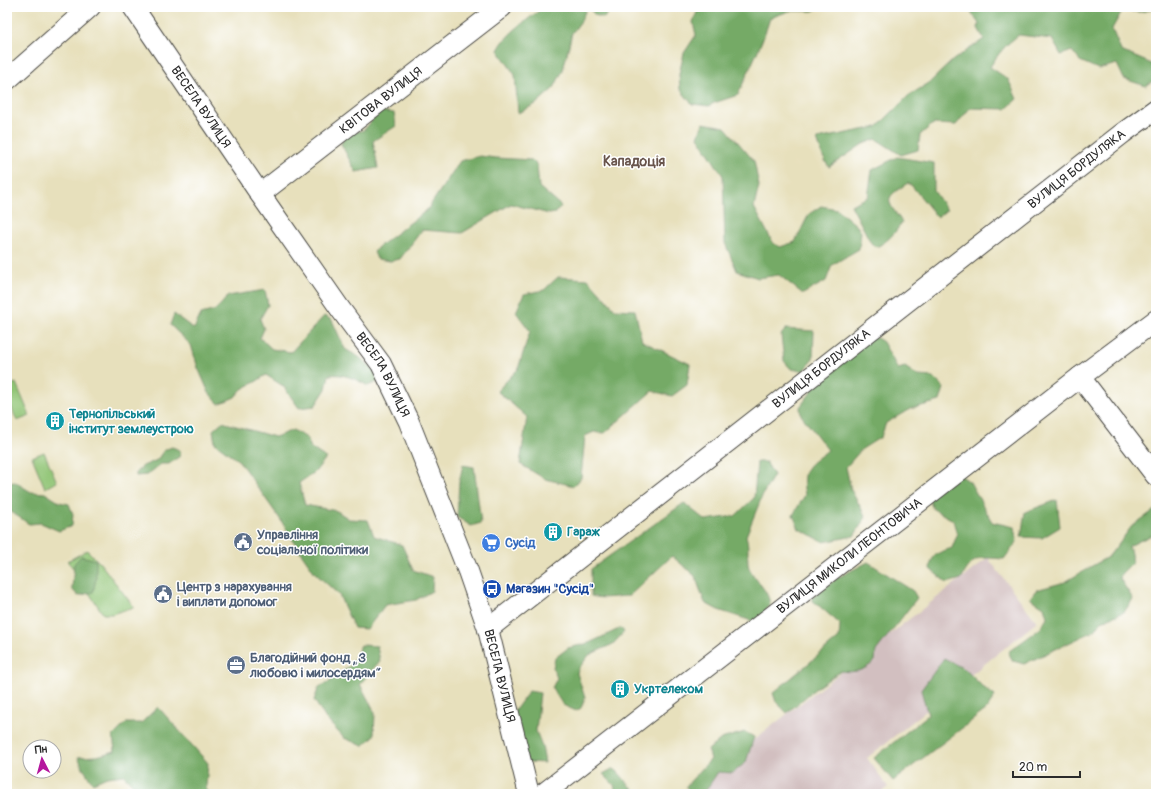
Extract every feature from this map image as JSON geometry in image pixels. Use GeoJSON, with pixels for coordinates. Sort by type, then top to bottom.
{"type":"FeatureCollection","features":[{"type":"Feature","properties":{"kind":"street"},"geometry":{"type":"LineString","coordinates":[[7,80],[90,7]]}},
{"type":"Feature","properties":{"kind":"street","name":"ВЕСЕЛА ВУЛИЦЯ"},"geometry":{"type":"LineString","coordinates":[[133,7],[260,194],[341,310],[381,364],[409,422],[468,571],[488,629],[529,794]]}},
{"type":"Feature","properties":{"kind":"street","name":"КВІТОВА ВУЛИЦЯ"},"geometry":{"type":"LineString","coordinates":[[260,194],[502,7]]}},
{"type":"Feature","properties":{"kind":"street","name":"ВУЛИЦЯ БОРДУЛЯКА"},"geometry":{"type":"LineString","coordinates":[[488,629],[1091,157],[1156,109]]}},
{"type":"Feature","properties":{"kind":"street","name":"ВУЛИЦЯ МИКОЛИ ЛЕОНТОВИЧА"},"geometry":{"type":"LineString","coordinates":[[543,794],[1080,377],[1156,320]]}},
{"type":"Feature","properties":{"kind":"street"},"geometry":{"type":"LineString","coordinates":[[1080,377],[1156,476]]}},
{"type":"Feature","properties":{"kind":"shaded area"},"geometry":{"type":"Polygon","coordinates":[[[988,558],[1037,622],[867,758],[888,787],[879,794],[684,794],[988,558]]]}},
{"type":"Feature","properties":{"kind":"green space"},"geometry":{"type":"Polygon","coordinates":[[[544,7],[587,7],[581,21],[572,33],[563,70],[554,88],[536,104],[518,113],[515,75],[498,50],[507,37],[544,7]]]}},
{"type":"Feature","properties":{"kind":"green space"},"geometry":{"type":"Polygon","coordinates":[[[588,7],[611,8],[604,18],[595,15],[588,7]]]}},
{"type":"Feature","properties":{"kind":"green space"},"geometry":{"type":"Polygon","coordinates":[[[699,7],[820,7],[813,11],[789,11],[770,18],[738,95],[709,106],[692,104],[680,89],[679,74],[684,53],[696,35],[693,22],[699,7]]]}},
{"type":"Feature","properties":{"kind":"green space"},"geometry":{"type":"Polygon","coordinates":[[[968,7],[1156,7],[1156,9],[1140,12],[1122,11],[1112,29],[1121,51],[1152,64],[1156,79],[1146,86],[1124,79],[1117,64],[1098,69],[1080,61],[1072,51],[1061,55],[1052,39],[1019,35],[1010,42],[990,67],[1008,79],[1017,99],[1006,109],[970,108],[956,125],[933,124],[920,135],[918,150],[901,155],[876,139],[863,144],[829,167],[823,157],[817,139],[877,127],[908,96],[929,83],[953,60],[984,39],[978,28],[979,24],[968,7]]]}},
{"type":"Feature","properties":{"kind":"green space"},"geometry":{"type":"Polygon","coordinates":[[[380,111],[394,113],[396,126],[373,141],[378,168],[356,172],[341,144],[345,135],[364,130],[380,111]]]}},
{"type":"Feature","properties":{"kind":"green space"},"geometry":{"type":"Polygon","coordinates":[[[703,123],[725,127],[754,161],[759,186],[754,207],[773,243],[780,247],[795,242],[809,214],[821,206],[837,209],[857,226],[861,232],[859,249],[832,265],[826,281],[803,294],[779,275],[758,278],[737,271],[725,243],[723,176],[698,137],[703,123]]]}},
{"type":"Feature","properties":{"kind":"green space"},"geometry":{"type":"Polygon","coordinates":[[[480,156],[532,160],[537,165],[539,187],[561,206],[556,213],[549,214],[511,204],[462,233],[422,230],[400,259],[390,261],[377,259],[374,252],[378,247],[427,210],[460,161],[480,156]]]}},
{"type":"Feature","properties":{"kind":"green space"},"geometry":{"type":"Polygon","coordinates":[[[897,157],[934,163],[934,191],[947,210],[937,217],[908,183],[894,193],[890,200],[890,204],[902,222],[883,244],[875,247],[871,243],[851,205],[868,197],[872,170],[897,157]]]}},
{"type":"Feature","properties":{"kind":"green space"},"geometry":{"type":"Polygon","coordinates":[[[558,277],[588,279],[615,309],[635,310],[642,341],[690,364],[687,385],[672,396],[652,391],[605,433],[594,432],[585,436],[581,478],[574,486],[545,479],[520,464],[527,417],[497,391],[518,369],[530,331],[516,312],[524,294],[544,290],[558,277]]]}},
{"type":"Feature","properties":{"kind":"green space"},"geometry":{"type":"Polygon","coordinates":[[[265,290],[268,305],[260,319],[264,329],[260,338],[272,349],[291,352],[324,316],[332,320],[345,349],[359,357],[371,367],[382,380],[368,386],[349,377],[329,375],[326,389],[315,406],[299,408],[283,386],[266,375],[242,389],[235,397],[219,404],[209,393],[198,368],[191,345],[170,325],[174,314],[194,329],[201,314],[216,310],[228,296],[265,290]]]}},
{"type":"Feature","properties":{"kind":"green space"},"geometry":{"type":"Polygon","coordinates":[[[786,329],[814,331],[813,359],[803,371],[791,369],[784,361],[781,335],[786,329]]]}},
{"type":"Feature","properties":{"kind":"green space"},"geometry":{"type":"Polygon","coordinates":[[[861,337],[877,338],[883,342],[898,369],[905,367],[918,376],[933,377],[944,388],[940,401],[910,409],[886,423],[881,437],[862,449],[846,467],[851,490],[866,517],[854,536],[824,542],[799,529],[793,515],[805,495],[804,478],[807,468],[828,450],[801,415],[800,407],[846,345],[861,337]]]}},
{"type":"Feature","properties":{"kind":"green space"},"geometry":{"type":"Polygon","coordinates":[[[16,383],[30,416],[17,421],[7,397],[7,386],[16,383]]]}},
{"type":"Feature","properties":{"kind":"green space"},"geometry":{"type":"Polygon","coordinates":[[[222,422],[275,437],[293,430],[307,438],[311,448],[326,458],[315,472],[299,483],[305,505],[337,511],[349,519],[368,520],[374,536],[402,545],[413,570],[433,577],[432,591],[416,600],[385,605],[367,629],[354,628],[339,595],[315,573],[280,519],[239,461],[215,443],[213,430],[222,422]]]}},
{"type":"Feature","properties":{"kind":"green space"},"geometry":{"type":"Polygon","coordinates":[[[172,447],[180,450],[180,456],[169,464],[161,464],[147,475],[136,476],[136,472],[143,466],[157,460],[164,450],[172,447]]]}},
{"type":"Feature","properties":{"kind":"green space"},"geometry":{"type":"Polygon","coordinates":[[[44,452],[57,482],[45,488],[32,457],[44,452]]]}},
{"type":"Feature","properties":{"kind":"green space"},"geometry":{"type":"Polygon","coordinates":[[[757,462],[766,462],[774,475],[763,494],[746,536],[749,568],[768,596],[770,606],[755,622],[718,610],[705,603],[695,576],[672,556],[629,596],[605,598],[591,596],[591,569],[684,503],[705,520],[735,516],[754,498],[757,462]]]}},
{"type":"Feature","properties":{"kind":"green space"},"geometry":{"type":"Polygon","coordinates":[[[463,465],[474,467],[481,523],[471,526],[457,517],[459,482],[463,465]]]}},
{"type":"Feature","properties":{"kind":"green space"},"geometry":{"type":"Polygon","coordinates":[[[957,473],[970,482],[992,522],[1014,527],[1017,542],[1004,559],[982,558],[973,562],[961,579],[947,583],[930,569],[931,564],[936,554],[952,548],[957,535],[953,520],[933,509],[927,495],[957,473]]]}},
{"type":"Feature","properties":{"kind":"green space"},"geometry":{"type":"Polygon","coordinates":[[[15,482],[31,492],[45,493],[59,502],[69,504],[73,514],[72,526],[59,531],[41,523],[29,524],[7,509],[7,483],[15,482]]]}},
{"type":"Feature","properties":{"kind":"green space"},"geometry":{"type":"Polygon","coordinates":[[[1057,500],[1060,527],[1042,538],[1021,537],[1025,512],[1057,500]]]}},
{"type":"Feature","properties":{"kind":"green space"},"geometry":{"type":"Polygon","coordinates":[[[1156,509],[1156,533],[1129,546],[1133,562],[1121,574],[1120,579],[1133,599],[1124,612],[1104,620],[1092,632],[1024,664],[1013,661],[1008,652],[1041,628],[1047,617],[1044,607],[1030,598],[1036,590],[1065,582],[1109,556],[1132,526],[1156,509]]]}},
{"type":"Feature","properties":{"kind":"green space"},"geometry":{"type":"Polygon","coordinates":[[[87,550],[100,563],[134,607],[112,614],[103,614],[68,561],[87,550]]]}},
{"type":"Feature","properties":{"kind":"green space"},"geometry":{"type":"Polygon","coordinates":[[[81,556],[96,560],[96,579],[93,592],[78,596],[72,589],[74,564],[81,556]]]}},
{"type":"Feature","properties":{"kind":"green space"},"geometry":{"type":"Polygon","coordinates":[[[868,562],[913,591],[917,598],[876,651],[875,661],[867,667],[859,670],[851,672],[841,671],[816,688],[787,713],[776,702],[773,693],[839,638],[840,624],[811,599],[837,578],[868,562]]]}},
{"type":"Feature","properties":{"kind":"green space"},"geometry":{"type":"Polygon","coordinates":[[[621,628],[624,632],[613,644],[589,655],[579,668],[577,673],[585,698],[581,708],[576,711],[563,705],[552,688],[557,678],[553,668],[555,658],[568,648],[589,643],[621,628]]]}},
{"type":"Feature","properties":{"kind":"green space"},"geometry":{"type":"Polygon","coordinates":[[[361,645],[377,646],[380,661],[360,684],[375,713],[374,736],[363,746],[344,738],[326,719],[314,700],[319,687],[329,682],[351,665],[361,645]]]}},
{"type":"Feature","properties":{"kind":"green space"},"geometry":{"type":"Polygon","coordinates":[[[944,658],[966,670],[983,687],[995,696],[987,709],[893,781],[874,758],[928,715],[921,690],[944,658]]]}},
{"type":"Feature","properties":{"kind":"green space"},"geometry":{"type":"Polygon","coordinates":[[[529,691],[540,693],[536,731],[542,746],[545,763],[527,762],[513,713],[529,691]]]}},
{"type":"Feature","properties":{"kind":"green space"},"geometry":{"type":"Polygon","coordinates":[[[158,707],[208,763],[206,787],[207,794],[141,794],[124,775],[107,777],[93,783],[84,770],[78,757],[97,756],[115,751],[113,736],[126,723],[141,723],[158,707]]]}},
{"type":"Feature","properties":{"kind":"green space"},"geometry":{"type":"Polygon","coordinates":[[[745,732],[754,737],[746,762],[733,773],[718,772],[706,790],[691,794],[686,786],[711,759],[708,750],[721,739],[745,732]]]}},
{"type":"Feature","properties":{"kind":"green space"},"geometry":{"type":"Polygon","coordinates":[[[612,769],[617,771],[637,794],[616,794],[614,785],[603,774],[612,769]]]}},
{"type":"Feature","properties":{"kind":"place","name":"Тернопільський інститут землеустрою"},"geometry":{"type":"Point","coordinates":[55,421]}},
{"type":"Feature","properties":{"kind":"place","name":"Гараж"},"geometry":{"type":"Point","coordinates":[553,532]}},
{"type":"Feature","properties":{"kind":"place","name":"Управління соціальної політики"},"geometry":{"type":"Point","coordinates":[243,542]}},
{"type":"Feature","properties":{"kind":"place","name":"Сусід"},"geometry":{"type":"Point","coordinates":[491,543]}},
{"type":"Feature","properties":{"kind":"place","name":"Магазин \"Сусід\""},"geometry":{"type":"Point","coordinates":[492,589]}},
{"type":"Feature","properties":{"kind":"place","name":"Центр з нарахування і виплати допомог"},"geometry":{"type":"Point","coordinates":[163,594]}},
{"type":"Feature","properties":{"kind":"place","name":"Благодійний фонд „З любовю і милосердям“"},"geometry":{"type":"Point","coordinates":[236,665]}},
{"type":"Feature","properties":{"kind":"place","name":"Укртелеком"},"geometry":{"type":"Point","coordinates":[620,689]}},
{"type":"Feature","properties":{"kind":"district","name":"Кападоція"},"geometry":{"type":"Point","coordinates":[634,161]}}]}
